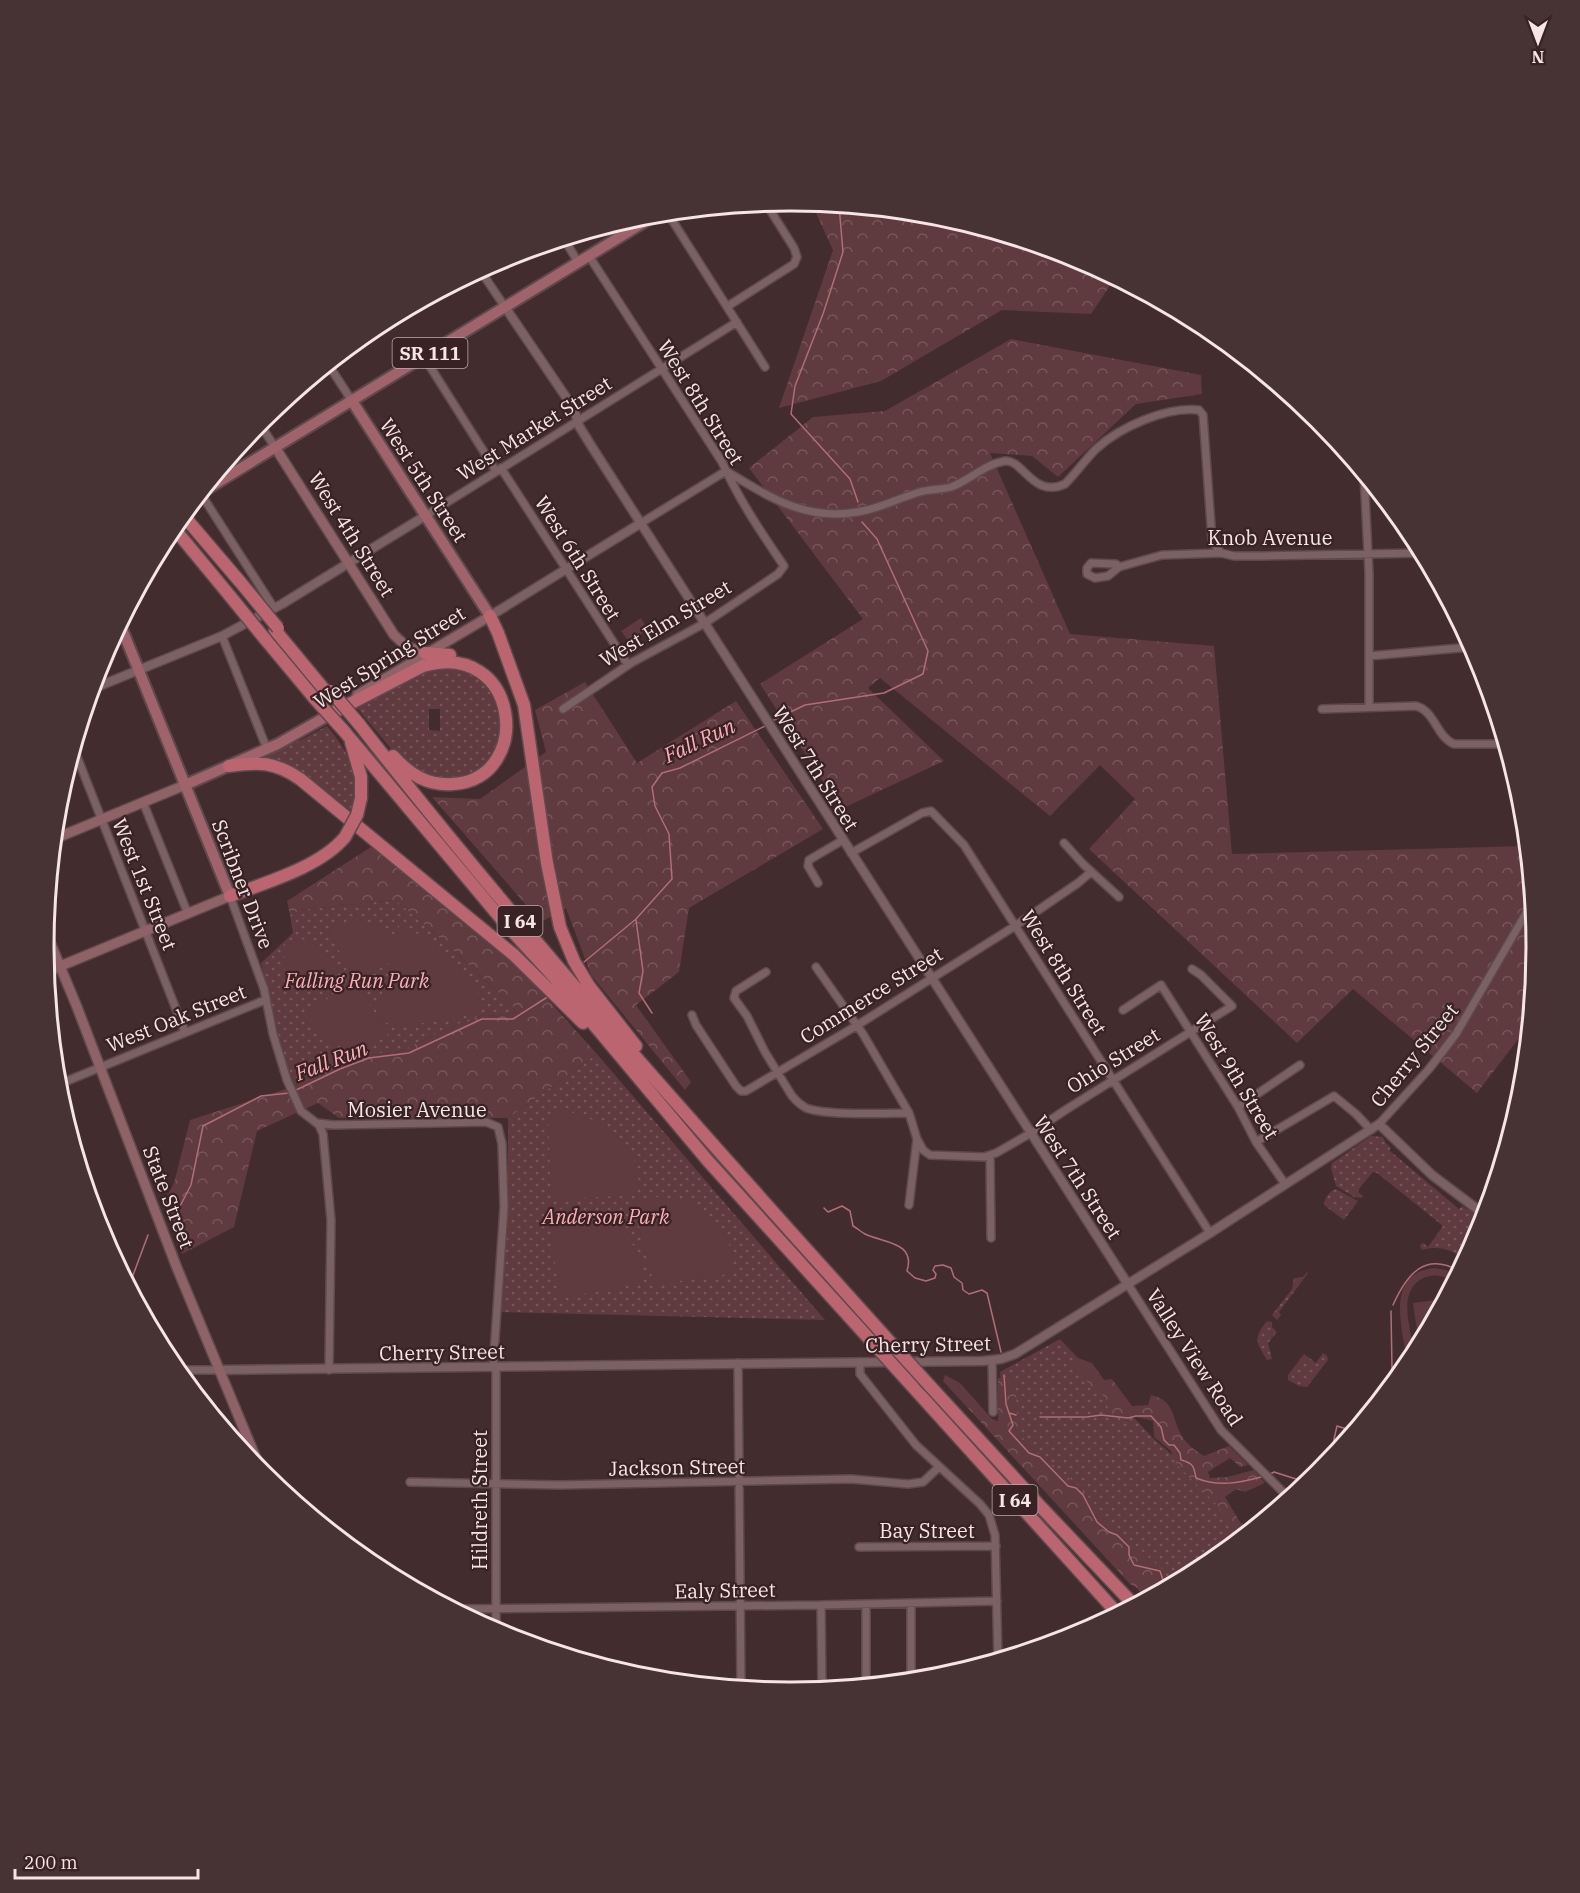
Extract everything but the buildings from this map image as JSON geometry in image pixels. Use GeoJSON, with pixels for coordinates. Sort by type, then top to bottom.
{"type":"FeatureCollection","features":[{"type":"Feature","properties":{"kind":"highway","name":"I 64"},"geometry":{"type":"LineString","coordinates":[[187,526],[236,588],[277,629],[330,692],[352,730],[538,949],[577,1005],[708,1161],[1113,1608]]}},
{"type":"Feature","properties":{"kind":"highway","name":"I 64"},"geometry":{"type":"LineString","coordinates":[[183,531],[192,535]]}},
{"type":"Feature","properties":{"kind":"highway","name":"I 64"},"geometry":{"type":"LineString","coordinates":[[236,588],[265,639],[315,699],[352,730],[411,791],[686,1115],[930,1386],[1129,1600]]}},
{"type":"Feature","properties":{"kind":"highway"},"geometry":{"type":"LineString","coordinates":[[490,616],[524,705],[552,895],[566,943],[589,986],[662,1077],[686,1115]]}},
{"type":"Feature","properties":{"kind":"highway"},"geometry":{"type":"LineString","coordinates":[[230,896],[309,864],[337,846],[345,837],[357,815],[361,798],[361,777],[352,730],[370,729],[402,766],[423,780],[447,785],[471,780],[482,774],[496,760],[507,732],[506,709],[502,699],[474,662],[456,656],[425,653]]}},
{"type":"Feature","properties":{"kind":"highway"},"geometry":{"type":"LineString","coordinates":[[336,711],[423,666],[434,663],[456,663],[486,675]]}},
{"type":"Feature","properties":{"kind":"highway"},"geometry":{"type":"LineString","coordinates":[[229,766],[250,763],[270,764],[300,779],[514,955],[632,1069]]}},
{"type":"Feature","properties":{"kind":"main road","name":"SR 111"},"geometry":{"type":"LineString","coordinates":[[220,481],[635,228]]}},
{"type":"Feature","properties":{"kind":"main road","name":"West 5th Street"},"geometry":{"type":"LineString","coordinates":[[352,401],[490,616]]}},
{"type":"Feature","properties":{"kind":"main road","name":"West 4th Street"},"geometry":{"type":"LineString","coordinates":[[275,447],[398,640],[409,648],[425,653]]}},
{"type":"Feature","properties":{"kind":"main road","name":"West Spring Street"},"geometry":{"type":"LineString","coordinates":[[62,835],[267,749],[336,711],[373,684],[490,616]]}},
{"type":"Feature","properties":{"kind":"main road","name":"Scribner Drive"},"geometry":{"type":"LineString","coordinates":[[124,634],[230,896]]}},
{"type":"Feature","properties":{"kind":"main road"},"geometry":{"type":"LineString","coordinates":[[55,968],[230,896]]}},
{"type":"Feature","properties":{"kind":"main road","name":"State Street"},"geometry":{"type":"LineString","coordinates":[[54,952],[177,1268],[250,1446]]}},
{"type":"Feature","properties":{"kind":"street"},"geometry":{"type":"LineString","coordinates":[[728,306],[794,264],[797,257],[794,248],[771,211]]}},
{"type":"Feature","properties":{"kind":"street"},"geometry":{"type":"LineString","coordinates":[[673,221],[765,367]]}},
{"type":"Feature","properties":{"kind":"street"},"geometry":{"type":"LineString","coordinates":[[568,246],[578,262]]}},
{"type":"Feature","properties":{"kind":"street","name":"West 8th Street"},"geometry":{"type":"LineString","coordinates":[[589,256],[726,471],[733,489],[752,520],[784,566]]}},
{"type":"Feature","properties":{"kind":"street","name":"West 7th Street"},"geometry":{"type":"LineString","coordinates":[[485,277],[554,377],[574,409],[579,426],[1127,1283]]}},
{"type":"Feature","properties":{"kind":"street","name":"West Market Street"},"geometry":{"type":"LineString","coordinates":[[103,685],[222,636],[274,608],[737,322]]}},
{"type":"Feature","properties":{"kind":"street","name":"West 6th Street"},"geometry":{"type":"LineString","coordinates":[[424,357],[628,665]]}},
{"type":"Feature","properties":{"kind":"street","name":"West 5th Street"},"geometry":{"type":"LineString","coordinates":[[332,371],[352,401]]}},
{"type":"Feature","properties":{"kind":"street"},"geometry":{"type":"LineString","coordinates":[[726,471],[792,507],[813,513],[847,513],[868,510],[929,489],[947,488],[991,465],[1005,461],[1013,463],[1042,485],[1059,487],[1065,484],[1110,437],[1124,429],[1173,411],[1193,409],[1202,412],[1206,435],[1212,539],[1221,553]]}},
{"type":"Feature","properties":{"kind":"street","name":"West 4th Street"},"geometry":{"type":"LineString","coordinates":[[265,432],[275,447]]}},
{"type":"Feature","properties":{"kind":"street","name":"West Spring Street"},"geometry":{"type":"LineString","coordinates":[[490,616],[726,471]]}},
{"type":"Feature","properties":{"kind":"street"},"geometry":{"type":"LineString","coordinates":[[1365,487],[1368,554],[1369,707]]}},
{"type":"Feature","properties":{"kind":"street"},"geometry":{"type":"LineString","coordinates":[[205,499],[274,608]]}},
{"type":"Feature","properties":{"kind":"street","name":"Knob Avenue"},"geometry":{"type":"LineString","coordinates":[[1119,567],[1162,555],[1411,553]]}},
{"type":"Feature","properties":{"kind":"street","name":"West Elm Street"},"geometry":{"type":"LineString","coordinates":[[562,709],[628,665],[705,623],[778,574],[784,566]]}},
{"type":"Feature","properties":{"kind":"street"},"geometry":{"type":"LineString","coordinates":[[222,636],[267,749]]}},
{"type":"Feature","properties":{"kind":"street"},"geometry":{"type":"LineString","coordinates":[[1369,656],[1462,648]]}},
{"type":"Feature","properties":{"kind":"street"},"geometry":{"type":"LineString","coordinates":[[1322,709],[1416,706],[1426,711],[1449,742],[1497,744]]}},
{"type":"Feature","properties":{"kind":"street","name":"West 1st Street"},"geometry":{"type":"LineString","coordinates":[[78,760],[185,1032]]}},
{"type":"Feature","properties":{"kind":"street"},"geometry":{"type":"LineString","coordinates":[[143,802],[188,914]]}},
{"type":"Feature","properties":{"kind":"street","name":"West 8th Street"},"geometry":{"type":"LineString","coordinates":[[851,853],[922,813],[931,811],[964,845],[1210,1233]]}},
{"type":"Feature","properties":{"kind":"street"},"geometry":{"type":"LineString","coordinates":[[818,883],[808,866],[809,860],[843,840]]}},
{"type":"Feature","properties":{"kind":"street"},"geometry":{"type":"LineString","coordinates":[[1064,843],[1119,897]]}},
{"type":"Feature","properties":{"kind":"street","name":"Commerce Street"},"geometry":{"type":"LineString","coordinates":[[692,1015],[710,1047],[741,1091],[746,1091],[856,1026],[930,977],[1015,926],[1078,884],[1091,872]]}},
{"type":"Feature","properties":{"kind":"street","name":"Scribner Drive"},"geometry":{"type":"LineString","coordinates":[[230,896],[261,982],[287,1080],[303,1113],[317,1124],[323,1134],[331,1220],[329,1370]]}},
{"type":"Feature","properties":{"kind":"street","name":"Cherry Street"},"geometry":{"type":"LineString","coordinates":[[188,1370],[992,1361],[1015,1354],[1210,1233],[1379,1124],[1429,1069],[1456,1034],[1525,916]]}},
{"type":"Feature","properties":{"kind":"street"},"geometry":{"type":"LineString","coordinates":[[816,967],[856,1026],[909,1113],[923,1150],[930,1155],[990,1156],[991,1238]]}},
{"type":"Feature","properties":{"kind":"street","name":"Ohio Street"},"geometry":{"type":"LineString","coordinates":[[990,1156],[1031,1133],[1232,1006],[1202,975],[1192,969]]}},
{"type":"Feature","properties":{"kind":"street"},"geometry":{"type":"LineString","coordinates":[[766,972],[736,991],[734,998],[747,1016],[765,1052],[792,1096],[808,1108],[824,1111],[909,1113]]}},
{"type":"Feature","properties":{"kind":"street","name":"West 9th Street"},"geometry":{"type":"LineString","coordinates":[[1123,1010],[1161,985],[1238,1107],[1256,1142],[1285,1184]]}},
{"type":"Feature","properties":{"kind":"street","name":"West Oak Street"},"geometry":{"type":"LineString","coordinates":[[66,1080],[265,1000]]}},
{"type":"Feature","properties":{"kind":"street"},"geometry":{"type":"LineString","coordinates":[[1238,1107],[1300,1065]]}},
{"type":"Feature","properties":{"kind":"street"},"geometry":{"type":"LineString","coordinates":[[1256,1142],[1334,1096],[1371,1130]]}},
{"type":"Feature","properties":{"kind":"street","name":"Mosier Avenue"},"geometry":{"type":"LineString","coordinates":[[317,1124],[486,1122],[498,1127],[502,1144]]}},
{"type":"Feature","properties":{"kind":"street"},"geometry":{"type":"LineString","coordinates":[[1379,1124],[1424,1168],[1477,1209]]}},
{"type":"Feature","properties":{"kind":"street"},"geometry":{"type":"LineString","coordinates":[[909,1205],[917,1139]]}},
{"type":"Feature","properties":{"kind":"street","name":"Hildreth Street"},"geometry":{"type":"LineString","coordinates":[[496,1621],[495,1368],[504,1207],[502,1144]]}},
{"type":"Feature","properties":{"kind":"street","name":"Valley View Road"},"geometry":{"type":"LineString","coordinates":[[1127,1283],[1221,1430],[1283,1492]]}},
{"type":"Feature","properties":{"kind":"street"},"geometry":{"type":"LineString","coordinates":[[992,1361],[993,1412]]}},
{"type":"Feature","properties":{"kind":"street"},"geometry":{"type":"LineString","coordinates":[[860,1362],[860,1374],[916,1445],[987,1511],[994,1528],[996,1546],[998,1652]]}},
{"type":"Feature","properties":{"kind":"street"},"geometry":{"type":"LineString","coordinates":[[738,1363],[741,1681]]}},
{"type":"Feature","properties":{"kind":"street","name":"Jackson Street"},"geometry":{"type":"LineString","coordinates":[[410,1482],[495,1485],[851,1479],[914,1484],[924,1482],[939,1467]]}},
{"type":"Feature","properties":{"kind":"street","name":"Bay Street"},"geometry":{"type":"LineString","coordinates":[[858,1547],[996,1546]]}},
{"type":"Feature","properties":{"kind":"street","name":"Ealy Street"},"geometry":{"type":"LineString","coordinates":[[469,1609],[996,1601]]}},
{"type":"Feature","properties":{"kind":"street"},"geometry":{"type":"LineString","coordinates":[[866,1604],[866,1678]]}},
{"type":"Feature","properties":{"kind":"street"},"geometry":{"type":"LineString","coordinates":[[911,1604],[911,1672]]}},
{"type":"Feature","properties":{"kind":"street"},"geometry":{"type":"LineString","coordinates":[[821,1605],[822,1681]]}},
{"type":"Feature","properties":{"kind":"green space"},"geometry":{"type":"Polygon","coordinates":[[[815,211],[886,217],[980,236],[1027,250],[1111,284],[1091,314],[1002,310],[881,381],[779,408],[833,250],[815,211]]]}},
{"type":"Feature","properties":{"kind":"green space"},"geometry":{"type":"Polygon","coordinates":[[[1011,339],[1201,375],[1202,394],[1136,404],[1058,477],[1032,456],[990,453],[1070,634],[1214,646],[1232,854],[1519,846],[1526,946],[1521,1036],[1477,1093],[1353,989],[1297,1043],[1089,849],[1135,799],[1100,765],[1050,816],[880,678],[868,688],[944,761],[841,809],[760,684],[863,619],[749,468],[813,417],[885,411],[1011,339]]]}},
{"type":"Feature","properties":{"kind":"green space"},"geometry":{"type":"Polygon","coordinates":[[[641,618],[648,630],[629,642],[621,631],[641,618]]]}},
{"type":"Feature","properties":{"kind":"green space"},"geometry":{"type":"Polygon","coordinates":[[[444,666],[468,671],[488,685],[501,707],[499,745],[485,766],[465,779],[431,779],[403,763],[357,708],[421,672],[444,666]],[[429,709],[429,730],[440,731],[440,709],[429,709]]]}},
{"type":"Feature","properties":{"kind":"green space"},"geometry":{"type":"Polygon","coordinates":[[[585,682],[637,763],[736,701],[823,829],[689,908],[679,972],[636,1005],[691,1082],[685,1090],[591,975],[566,908],[541,922],[432,797],[480,799],[546,752],[535,710],[585,682]]]}},
{"type":"Feature","properties":{"kind":"green space"},"geometry":{"type":"Polygon","coordinates":[[[327,726],[348,756],[354,776],[354,800],[351,813],[299,770],[287,764],[260,757],[327,726]]]}},
{"type":"Feature","properties":{"kind":"green space"},"geometry":{"type":"Polygon","coordinates":[[[371,847],[516,964],[597,1054],[508,1118],[339,1118],[318,1103],[257,1131],[234,1227],[182,1254],[164,1202],[174,1183],[190,1120],[295,1086],[311,1074],[341,1062],[363,1055],[398,1052],[471,1018],[515,1013],[514,1007],[395,900],[300,910],[290,915],[287,901],[371,847]]]}},
{"type":"Feature","properties":{"kind":"green space","name":"Falling Run Park"},"geometry":{"type":"Polygon","coordinates":[[[395,900],[514,1007],[515,1013],[471,1018],[398,1052],[363,1055],[311,1074],[295,1086],[287,1070],[261,963],[293,933],[290,915],[300,910],[395,900]]]}},
{"type":"Feature","properties":{"kind":"green space"},"geometry":{"type":"Polygon","coordinates":[[[352,920],[376,924],[396,937],[399,926],[430,939],[478,987],[478,1008],[474,1014],[399,1025],[381,1020],[376,1012],[392,961],[363,977],[352,975],[328,930],[352,920]]]}},
{"type":"Feature","properties":{"kind":"green space"},"geometry":{"type":"Polygon","coordinates":[[[293,939],[315,943],[325,952],[335,972],[298,987],[287,981],[284,968],[285,943],[293,939]]]}},
{"type":"Feature","properties":{"kind":"green space"},"geometry":{"type":"Polygon","coordinates":[[[349,985],[360,988],[388,1036],[363,1046],[340,1046],[319,1036],[310,1027],[302,1015],[349,985]]]}},
{"type":"Feature","properties":{"kind":"green space","name":"Anderson Park"},"geometry":{"type":"Polygon","coordinates":[[[597,1054],[825,1320],[500,1312],[508,1224],[508,1118],[597,1054]]]}},
{"type":"Feature","properties":{"kind":"green space"},"geometry":{"type":"Polygon","coordinates":[[[553,1111],[569,1112],[585,1117],[601,1125],[615,1136],[627,1149],[635,1163],[639,1179],[637,1195],[556,1199],[551,1195],[548,1116],[553,1111]]]}},
{"type":"Feature","properties":{"kind":"green space"},"geometry":{"type":"Polygon","coordinates":[[[1371,1136],[1383,1137],[1391,1148],[1389,1150],[1459,1209],[1462,1206],[1475,1214],[1458,1255],[1445,1249],[1422,1250],[1420,1245],[1423,1243],[1428,1247],[1443,1226],[1377,1173],[1373,1172],[1359,1189],[1358,1192],[1363,1196],[1362,1198],[1354,1197],[1336,1186],[1331,1168],[1332,1163],[1371,1136]]]}},
{"type":"Feature","properties":{"kind":"green space"},"geometry":{"type":"Polygon","coordinates":[[[1336,1189],[1358,1201],[1344,1220],[1324,1205],[1328,1195],[1336,1189]]]}},
{"type":"Feature","properties":{"kind":"green space"},"geometry":{"type":"Polygon","coordinates":[[[657,1197],[685,1201],[706,1212],[715,1221],[728,1240],[731,1251],[729,1274],[658,1284],[653,1281],[633,1203],[657,1197]]]}},
{"type":"Feature","properties":{"kind":"green space"},"geometry":{"type":"Polygon","coordinates":[[[565,1209],[595,1216],[620,1230],[638,1253],[644,1283],[565,1297],[559,1293],[548,1212],[565,1209]]]}},
{"type":"Feature","properties":{"kind":"green space"},"geometry":{"type":"Polygon","coordinates":[[[1435,1268],[1450,1272],[1447,1278],[1426,1277],[1416,1283],[1411,1291],[1407,1311],[1412,1339],[1406,1349],[1400,1305],[1402,1291],[1408,1280],[1419,1272],[1435,1268]]]}},
{"type":"Feature","properties":{"kind":"green space"},"geometry":{"type":"Polygon","coordinates":[[[1307,1272],[1279,1312],[1281,1315],[1277,1320],[1272,1315],[1292,1289],[1294,1278],[1303,1277],[1307,1272]]]}},
{"type":"Feature","properties":{"kind":"green space"},"geometry":{"type":"Polygon","coordinates":[[[1435,1300],[1417,1331],[1413,1303],[1435,1300]]]}},
{"type":"Feature","properties":{"kind":"green space"},"geometry":{"type":"Polygon","coordinates":[[[1267,1321],[1272,1322],[1272,1327],[1277,1332],[1268,1343],[1272,1359],[1267,1360],[1258,1344],[1258,1336],[1267,1321]]]}},
{"type":"Feature","properties":{"kind":"green space"},"geometry":{"type":"Polygon","coordinates":[[[1060,1339],[1155,1440],[1219,1495],[1242,1527],[1199,1558],[1147,1590],[1008,1443],[1000,1372],[1060,1339]]]}},
{"type":"Feature","properties":{"kind":"green space"},"geometry":{"type":"Polygon","coordinates":[[[1323,1353],[1328,1360],[1307,1387],[1299,1386],[1288,1380],[1288,1375],[1304,1354],[1316,1363],[1323,1353]]]}},
{"type":"Feature","properties":{"kind":"green space"},"geometry":{"type":"Polygon","coordinates":[[[1075,1357],[1092,1363],[1104,1380],[1112,1379],[1132,1406],[1148,1405],[1151,1395],[1165,1401],[1184,1439],[1204,1456],[1229,1446],[1248,1465],[1240,1467],[1230,1458],[1208,1472],[1210,1478],[1227,1477],[1254,1470],[1265,1483],[1245,1492],[1236,1489],[1225,1497],[1244,1525],[1237,1531],[1218,1506],[1176,1464],[1171,1451],[1154,1437],[1153,1421],[1110,1413],[1101,1391],[1093,1389],[1073,1363],[1075,1357]]]}},
{"type":"Feature","properties":{"kind":"green space"},"geometry":{"type":"Polygon","coordinates":[[[945,1375],[960,1383],[992,1419],[998,1421],[998,1378],[1011,1376],[1015,1383],[1019,1433],[1029,1445],[1079,1486],[1114,1526],[1162,1569],[1168,1578],[1141,1593],[1130,1584],[943,1381],[945,1375]]]}},
{"type":"Feature","properties":{"kind":"waterway","name":"Fall Run"},"geometry":{"type":"LineString","coordinates":[[840,212],[843,252],[823,314],[795,386],[791,414],[850,479],[858,502]]}},
{"type":"Feature","properties":{"kind":"waterway","name":"Fall Run"},"geometry":{"type":"LineString","coordinates":[[774,720],[805,705],[884,693],[923,674],[928,651],[877,539],[862,522]]}},
{"type":"Feature","properties":{"kind":"waterway","name":"Fall Run"},"geometry":{"type":"LineString","coordinates":[[584,962],[636,919],[672,879],[669,834],[655,806],[652,787],[662,773],[680,768],[765,726]]}},
{"type":"Feature","properties":{"kind":"waterway"},"geometry":{"type":"LineString","coordinates":[[636,920],[643,971],[639,993],[652,1013]]}},
{"type":"Feature","properties":{"kind":"waterway","name":"Fall Run"},"geometry":{"type":"LineString","coordinates":[[294,1091],[369,1058],[409,1053],[482,1019],[513,1019],[549,996]]}},
{"type":"Feature","properties":{"kind":"waterway","name":"Fall Run"},"geometry":{"type":"LineString","coordinates":[[178,1210],[191,1185],[203,1126],[261,1096],[289,1093]]}},
{"type":"Feature","properties":{"kind":"waterway"},"geometry":{"type":"LineString","coordinates":[[824,1208],[828,1212],[842,1206],[850,1211],[853,1226],[865,1234],[903,1249],[909,1261],[907,1271],[915,1278],[926,1281],[935,1278],[936,1274],[933,1270],[935,1266],[943,1265],[951,1268],[954,1277],[962,1283],[963,1290],[969,1294],[982,1290],[987,1293],[1001,1352]]}},
{"type":"Feature","properties":{"kind":"waterway","name":"Fall Run"},"geometry":{"type":"LineString","coordinates":[[133,1277],[148,1235]]}},
{"type":"Feature","properties":{"kind":"waterway"},"geometry":{"type":"LineString","coordinates":[[1393,1305],[1410,1276],[1418,1270],[1426,1265],[1436,1264],[1452,1268]]}},
{"type":"Feature","properties":{"kind":"waterway"},"geometry":{"type":"LineString","coordinates":[[1391,1311],[1392,1370]]}},
{"type":"Feature","properties":{"kind":"waterway"},"geometry":{"type":"LineString","coordinates":[[1004,1375],[1006,1404],[1013,1425],[1009,1431],[1029,1453],[1040,1457],[1068,1486],[1076,1488],[1083,1495],[1097,1522],[1109,1532],[1117,1535],[1129,1547],[1129,1555],[1134,1565],[1160,1571],[1162,1581]]}},
{"type":"Feature","properties":{"kind":"waterway"},"geometry":{"type":"LineString","coordinates":[[1009,1413],[1016,1415]]}},
{"type":"Feature","properties":{"kind":"waterway"},"geometry":{"type":"LineString","coordinates":[[1040,1417],[1151,1416],[1161,1427],[1164,1440],[1169,1445],[1174,1445],[1180,1453],[1181,1460],[1192,1466],[1196,1478],[1229,1483],[1261,1477]]}},
{"type":"Feature","properties":{"kind":"waterway"},"geometry":{"type":"LineString","coordinates":[[1334,1442],[1337,1426],[1346,1429]]}},
{"type":"Feature","properties":{"kind":"waterway"},"geometry":{"type":"LineString","coordinates":[[1270,1474],[1274,1472],[1297,1479]]}}]}
